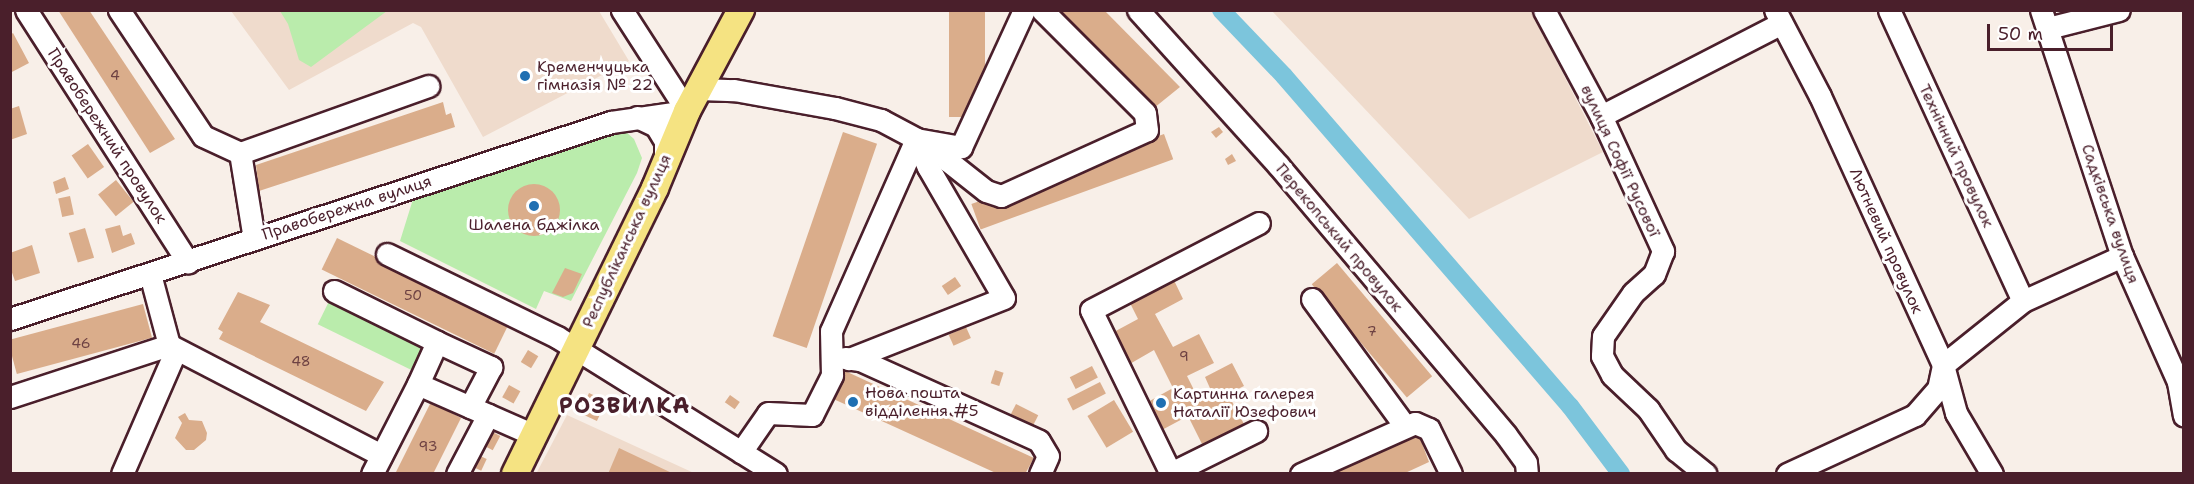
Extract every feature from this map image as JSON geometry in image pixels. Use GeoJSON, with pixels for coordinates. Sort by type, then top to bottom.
{"type":"FeatureCollection","features":[{"type":"Feature","properties":{"kind":"main road","name":"Республіканська вулиця"},"geometry":{"type":"LineString","coordinates":[[515,474],[693,100],[741,10]]}},
{"type":"Feature","properties":{"kind":"street","name":"Правобережний провулок"},"geometry":{"type":"LineString","coordinates":[[26,10],[188,262]]}},
{"type":"Feature","properties":{"kind":"street"},"geometry":{"type":"LineString","coordinates":[[119,10],[203,136],[240,153],[428,86]]}},
{"type":"Feature","properties":{"kind":"street"},"geometry":{"type":"LineString","coordinates":[[622,10],[693,100]]}},
{"type":"Feature","properties":{"kind":"street","name":"Правобережна вулиця"},"geometry":{"type":"LineString","coordinates":[[10,319],[610,122],[637,117],[734,90],[835,108],[881,120],[916,139],[961,147],[1024,10]]}},
{"type":"Feature","properties":{"kind":"street"},"geometry":{"type":"LineString","coordinates":[[937,144],[948,161],[956,168],[986,190],[1000,196],[1147,130],[1145,113],[1042,10]]}},
{"type":"Feature","properties":{"kind":"street","name":"Перекопський провулок"},"geometry":{"type":"LineString","coordinates":[[1138,10],[1278,165],[1506,435],[1526,464],[1527,474]]}},
{"type":"Feature","properties":{"kind":"street","name":"вулиця Софії Русової"},"geometry":{"type":"LineString","coordinates":[[1544,10],[1601,116],[1663,251],[1654,274],[1628,300],[1603,336],[1602,356],[1612,375],[1648,409],[1676,450],[1706,474]]}},
{"type":"Feature","properties":{"kind":"street","name":"Технічний провулок"},"geometry":{"type":"LineString","coordinates":[[1889,10],[2023,301]]}},
{"type":"Feature","properties":{"kind":"street"},"geometry":{"type":"LineString","coordinates":[[2044,19],[2119,10]]}},
{"type":"Feature","properties":{"kind":"street"},"geometry":{"type":"LineString","coordinates":[[1601,116],[1778,17]]}},
{"type":"Feature","properties":{"kind":"street","name":"Лютневий провулок"},"geometry":{"type":"LineString","coordinates":[[1778,17],[1820,96],[1943,365],[1956,413],[1992,474]]}},
{"type":"Feature","properties":{"kind":"street","name":"Садківська вулиця"},"geometry":{"type":"LineString","coordinates":[[2044,19],[2122,256],[2181,377],[2184,414]]}},
{"type":"Feature","properties":{"kind":"street"},"geometry":{"type":"LineString","coordinates":[[637,117],[656,126],[665,141],[665,163]]}},
{"type":"Feature","properties":{"kind":"street"},"geometry":{"type":"LineString","coordinates":[[841,357],[831,332],[916,139]]}},
{"type":"Feature","properties":{"kind":"street"},"geometry":{"type":"LineString","coordinates":[[741,452],[768,413],[812,415],[841,357],[1004,298],[928,167],[916,139]]}},
{"type":"Feature","properties":{"kind":"street"},"geometry":{"type":"LineString","coordinates":[[240,153],[254,239]]}},
{"type":"Feature","properties":{"kind":"street"},"geometry":{"type":"LineString","coordinates":[[1257,431],[1171,473],[1091,310],[1259,223]]}},
{"type":"Feature","properties":{"kind":"street"},"geometry":{"type":"LineString","coordinates":[[387,254],[557,337],[776,474]]}},
{"type":"Feature","properties":{"kind":"street"},"geometry":{"type":"LineString","coordinates":[[1787,474],[1915,415],[1938,389],[1943,365],[2023,301],[2122,256]]}},
{"type":"Feature","properties":{"kind":"street"},"geometry":{"type":"LineString","coordinates":[[122,474],[172,347],[150,274]]}},
{"type":"Feature","properties":{"kind":"street"},"geometry":{"type":"LineString","coordinates":[[334,291],[491,367],[479,411],[457,474]]}},
{"type":"Feature","properties":{"kind":"street"},"geometry":{"type":"LineString","coordinates":[[1312,299],[1405,426]]}},
{"type":"Feature","properties":{"kind":"street"},"geometry":{"type":"LineString","coordinates":[[372,474],[437,342]]}},
{"type":"Feature","properties":{"kind":"street"},"geometry":{"type":"LineString","coordinates":[[10,398],[172,347],[381,455]]}},
{"type":"Feature","properties":{"kind":"street"},"geometry":{"type":"LineString","coordinates":[[841,357],[860,360],[1039,441],[1048,456],[1040,474]]}},
{"type":"Feature","properties":{"kind":"street"},"geometry":{"type":"LineString","coordinates":[[418,384],[534,435]]}},
{"type":"Feature","properties":{"kind":"street"},"geometry":{"type":"LineString","coordinates":[[1301,474],[1415,423],[1429,429],[1451,474]]}},
{"type":"Feature","properties":{"kind":"shaded area","name":"Кременчуцька гімназія № 22"},"geometry":{"type":"Polygon","coordinates":[[[231,11],[599,11],[629,61],[483,137],[421,27],[413,23],[289,90],[231,11]]]}},
{"type":"Feature","properties":{"kind":"shaded area"},"geometry":{"type":"Polygon","coordinates":[[[1272,11],[1531,11],[1603,152],[1469,219],[1272,11]]]}},
{"type":"Feature","properties":{"kind":"shaded area"},"geometry":{"type":"Polygon","coordinates":[[[567,415],[694,473],[536,474],[567,415]]]}},
{"type":"Feature","properties":{"kind":"green space"},"geometry":{"type":"Polygon","coordinates":[[[280,11],[387,11],[311,67],[299,60],[288,24],[280,11]]]}},
{"type":"Feature","properties":{"kind":"green space"},"geometry":{"type":"Polygon","coordinates":[[[613,130],[625,131],[634,139],[642,158],[637,173],[571,301],[544,291],[536,309],[400,241],[414,196],[613,130]]]}},
{"type":"Feature","properties":{"kind":"green space"},"geometry":{"type":"Polygon","coordinates":[[[334,291],[437,341],[421,375],[318,324],[334,291]]]}},
{"type":"Feature","properties":{"kind":"building"},"geometry":{"type":"Polygon","coordinates":[[[58,10],[89,10],[175,139],[150,153],[58,10]]]}},
{"type":"Feature","properties":{"kind":"building"},"geometry":{"type":"Polygon","coordinates":[[[949,10],[985,10],[985,117],[949,117],[949,10]]]}},
{"type":"Feature","properties":{"kind":"building"},"geometry":{"type":"Polygon","coordinates":[[[1059,10],[1104,10],[1180,87],[1154,108],[1059,10]]]}},
{"type":"Feature","properties":{"kind":"building"},"geometry":{"type":"Polygon","coordinates":[[[13,33],[29,63],[10,73],[10,35],[13,33]]]}},
{"type":"Feature","properties":{"kind":"building"},"geometry":{"type":"Polygon","coordinates":[[[443,102],[446,115],[451,113],[455,127],[259,191],[256,165],[443,102]]]}},
{"type":"Feature","properties":{"kind":"building"},"geometry":{"type":"Polygon","coordinates":[[[19,106],[27,134],[10,140],[10,109],[19,106]]]}},
{"type":"Feature","properties":{"kind":"building"},"geometry":{"type":"Polygon","coordinates":[[[1219,127],[1223,132],[1216,138],[1211,132],[1219,127]]]}},
{"type":"Feature","properties":{"kind":"building"},"geometry":{"type":"Polygon","coordinates":[[[843,132],[877,144],[807,348],[773,336],[843,132]]]}},
{"type":"Feature","properties":{"kind":"building"},"geometry":{"type":"Polygon","coordinates":[[[1164,134],[1173,159],[981,229],[971,204],[1164,134]]]}},
{"type":"Feature","properties":{"kind":"building"},"geometry":{"type":"Polygon","coordinates":[[[88,144],[104,167],[88,178],[72,155],[88,144]]]}},
{"type":"Feature","properties":{"kind":"building"},"geometry":{"type":"Polygon","coordinates":[[[1232,154],[1236,161],[1228,165],[1225,159],[1232,154]]]}},
{"type":"Feature","properties":{"kind":"building"},"geometry":{"type":"Polygon","coordinates":[[[65,177],[69,189],[56,194],[53,182],[65,177]]]}},
{"type":"Feature","properties":{"kind":"building"},"geometry":{"type":"Polygon","coordinates":[[[116,180],[134,202],[116,216],[98,194],[116,180]]]}},
{"type":"Feature","properties":{"kind":"building","name":"Шалена бджілка"},"geometry":{"type":"Polygon","coordinates":[[[529,184],[539,184],[553,191],[560,210],[553,229],[539,236],[529,236],[519,232],[512,225],[508,215],[508,205],[512,195],[519,188],[529,184]]]}},
{"type":"Feature","properties":{"kind":"building"},"geometry":{"type":"Polygon","coordinates":[[[70,196],[74,215],[62,217],[58,198],[70,196]]]}},
{"type":"Feature","properties":{"kind":"building"},"geometry":{"type":"Polygon","coordinates":[[[120,225],[123,236],[131,233],[135,244],[112,253],[105,229],[120,225]]]}},
{"type":"Feature","properties":{"kind":"building"},"geometry":{"type":"Polygon","coordinates":[[[85,228],[94,258],[78,263],[69,233],[85,228]]]}},
{"type":"Feature","properties":{"kind":"building"},"geometry":{"type":"Polygon","coordinates":[[[337,238],[510,322],[494,354],[322,269],[337,238]]]}},
{"type":"Feature","properties":{"kind":"building"},"geometry":{"type":"Polygon","coordinates":[[[32,245],[40,273],[15,281],[10,267],[10,253],[32,245]]]}},
{"type":"Feature","properties":{"kind":"building"},"geometry":{"type":"Polygon","coordinates":[[[1337,263],[1432,376],[1407,398],[1312,284],[1337,263]]]}},
{"type":"Feature","properties":{"kind":"building"},"geometry":{"type":"Polygon","coordinates":[[[565,268],[582,274],[573,293],[563,297],[552,293],[565,268]]]}},
{"type":"Feature","properties":{"kind":"building"},"geometry":{"type":"Polygon","coordinates":[[[1170,272],[1183,299],[1155,314],[1173,347],[1199,334],[1214,363],[1187,376],[1200,402],[1213,395],[1205,377],[1232,363],[1244,386],[1228,394],[1244,424],[1202,444],[1188,416],[1160,431],[1146,403],[1173,388],[1154,350],[1128,365],[1112,333],[1138,319],[1126,295],[1170,272]]]}},
{"type":"Feature","properties":{"kind":"building"},"geometry":{"type":"Polygon","coordinates":[[[955,277],[961,286],[948,295],[942,286],[955,277]]]}},
{"type":"Feature","properties":{"kind":"building"},"geometry":{"type":"Polygon","coordinates":[[[238,292],[270,305],[260,322],[384,382],[366,411],[219,339],[223,332],[218,329],[238,292]]]}},
{"type":"Feature","properties":{"kind":"building"},"geometry":{"type":"Polygon","coordinates":[[[143,304],[152,338],[17,374],[10,340],[143,304]]]}},
{"type":"Feature","properties":{"kind":"building"},"geometry":{"type":"Polygon","coordinates":[[[966,327],[971,338],[954,346],[949,335],[966,327]]]}},
{"type":"Feature","properties":{"kind":"building"},"geometry":{"type":"Polygon","coordinates":[[[528,350],[538,356],[531,368],[521,362],[528,350]]]}},
{"type":"Feature","properties":{"kind":"building"},"geometry":{"type":"Polygon","coordinates":[[[1092,366],[1098,378],[1076,389],[1070,377],[1092,366]]]}},
{"type":"Feature","properties":{"kind":"building"},"geometry":{"type":"Polygon","coordinates":[[[843,370],[1034,458],[1025,474],[998,474],[829,397],[843,370]]]}},
{"type":"Feature","properties":{"kind":"building"},"geometry":{"type":"Polygon","coordinates":[[[995,370],[1004,373],[999,386],[991,383],[995,370]]]}},
{"type":"Feature","properties":{"kind":"building"},"geometry":{"type":"Polygon","coordinates":[[[1100,382],[1106,394],[1073,410],[1067,399],[1100,382]]]}},
{"type":"Feature","properties":{"kind":"building"},"geometry":{"type":"Polygon","coordinates":[[[509,385],[520,391],[514,404],[502,397],[509,385]]]}},
{"type":"Feature","properties":{"kind":"building"},"geometry":{"type":"Polygon","coordinates":[[[589,393],[606,401],[597,421],[580,413],[589,393]]]}},
{"type":"Feature","properties":{"kind":"building"},"geometry":{"type":"Polygon","coordinates":[[[730,395],[740,402],[735,409],[725,402],[730,395]]]}},
{"type":"Feature","properties":{"kind":"building"},"geometry":{"type":"Polygon","coordinates":[[[1114,400],[1133,432],[1106,448],[1087,416],[1114,400]]]}},
{"type":"Feature","properties":{"kind":"building"},"geometry":{"type":"Polygon","coordinates":[[[431,402],[461,418],[433,474],[395,474],[431,402]]]}},
{"type":"Feature","properties":{"kind":"building"},"geometry":{"type":"Polygon","coordinates":[[[1016,404],[1038,415],[1031,430],[1009,418],[1016,404]]]}},
{"type":"Feature","properties":{"kind":"building"},"geometry":{"type":"Polygon","coordinates":[[[185,413],[189,420],[202,421],[207,433],[206,440],[194,450],[186,450],[175,438],[182,423],[178,417],[185,413]]]}},
{"type":"Feature","properties":{"kind":"building"},"geometry":{"type":"Polygon","coordinates":[[[487,429],[500,436],[493,450],[479,443],[487,429]]]}},
{"type":"Feature","properties":{"kind":"building"},"geometry":{"type":"Polygon","coordinates":[[[1417,430],[1429,462],[1403,474],[1319,474],[1417,430]]]}},
{"type":"Feature","properties":{"kind":"building"},"geometry":{"type":"Polygon","coordinates":[[[619,448],[674,474],[608,474],[619,448]]]}},
{"type":"Feature","properties":{"kind":"building"},"geometry":{"type":"Polygon","coordinates":[[[474,453],[487,459],[481,471],[469,465],[474,453]]]}},
{"type":"Feature","properties":{"kind":"waterway"},"geometry":{"type":"LineString","coordinates":[[1221,10],[1284,76],[1570,406],[1621,474]]}},
{"type":"Feature","properties":{"kind":"place","name":"Кременчуцька гімназія № 22"},"geometry":{"type":"Point","coordinates":[525,76]}},
{"type":"Feature","properties":{"kind":"place","name":"Шалена бджілка"},"geometry":{"type":"Point","coordinates":[534,206]}},
{"type":"Feature","properties":{"kind":"place","name":"Нова пошта відділення #5"},"geometry":{"type":"Point","coordinates":[853,402]}},
{"type":"Feature","properties":{"kind":"place","name":"Картинна галерея Наталії Юзефович"},"geometry":{"type":"Point","coordinates":[1161,403]}},
{"type":"Feature","properties":{"kind":"district","name":"РОЗВИЛКА"},"geometry":{"type":"Point","coordinates":[625,406]}}]}
